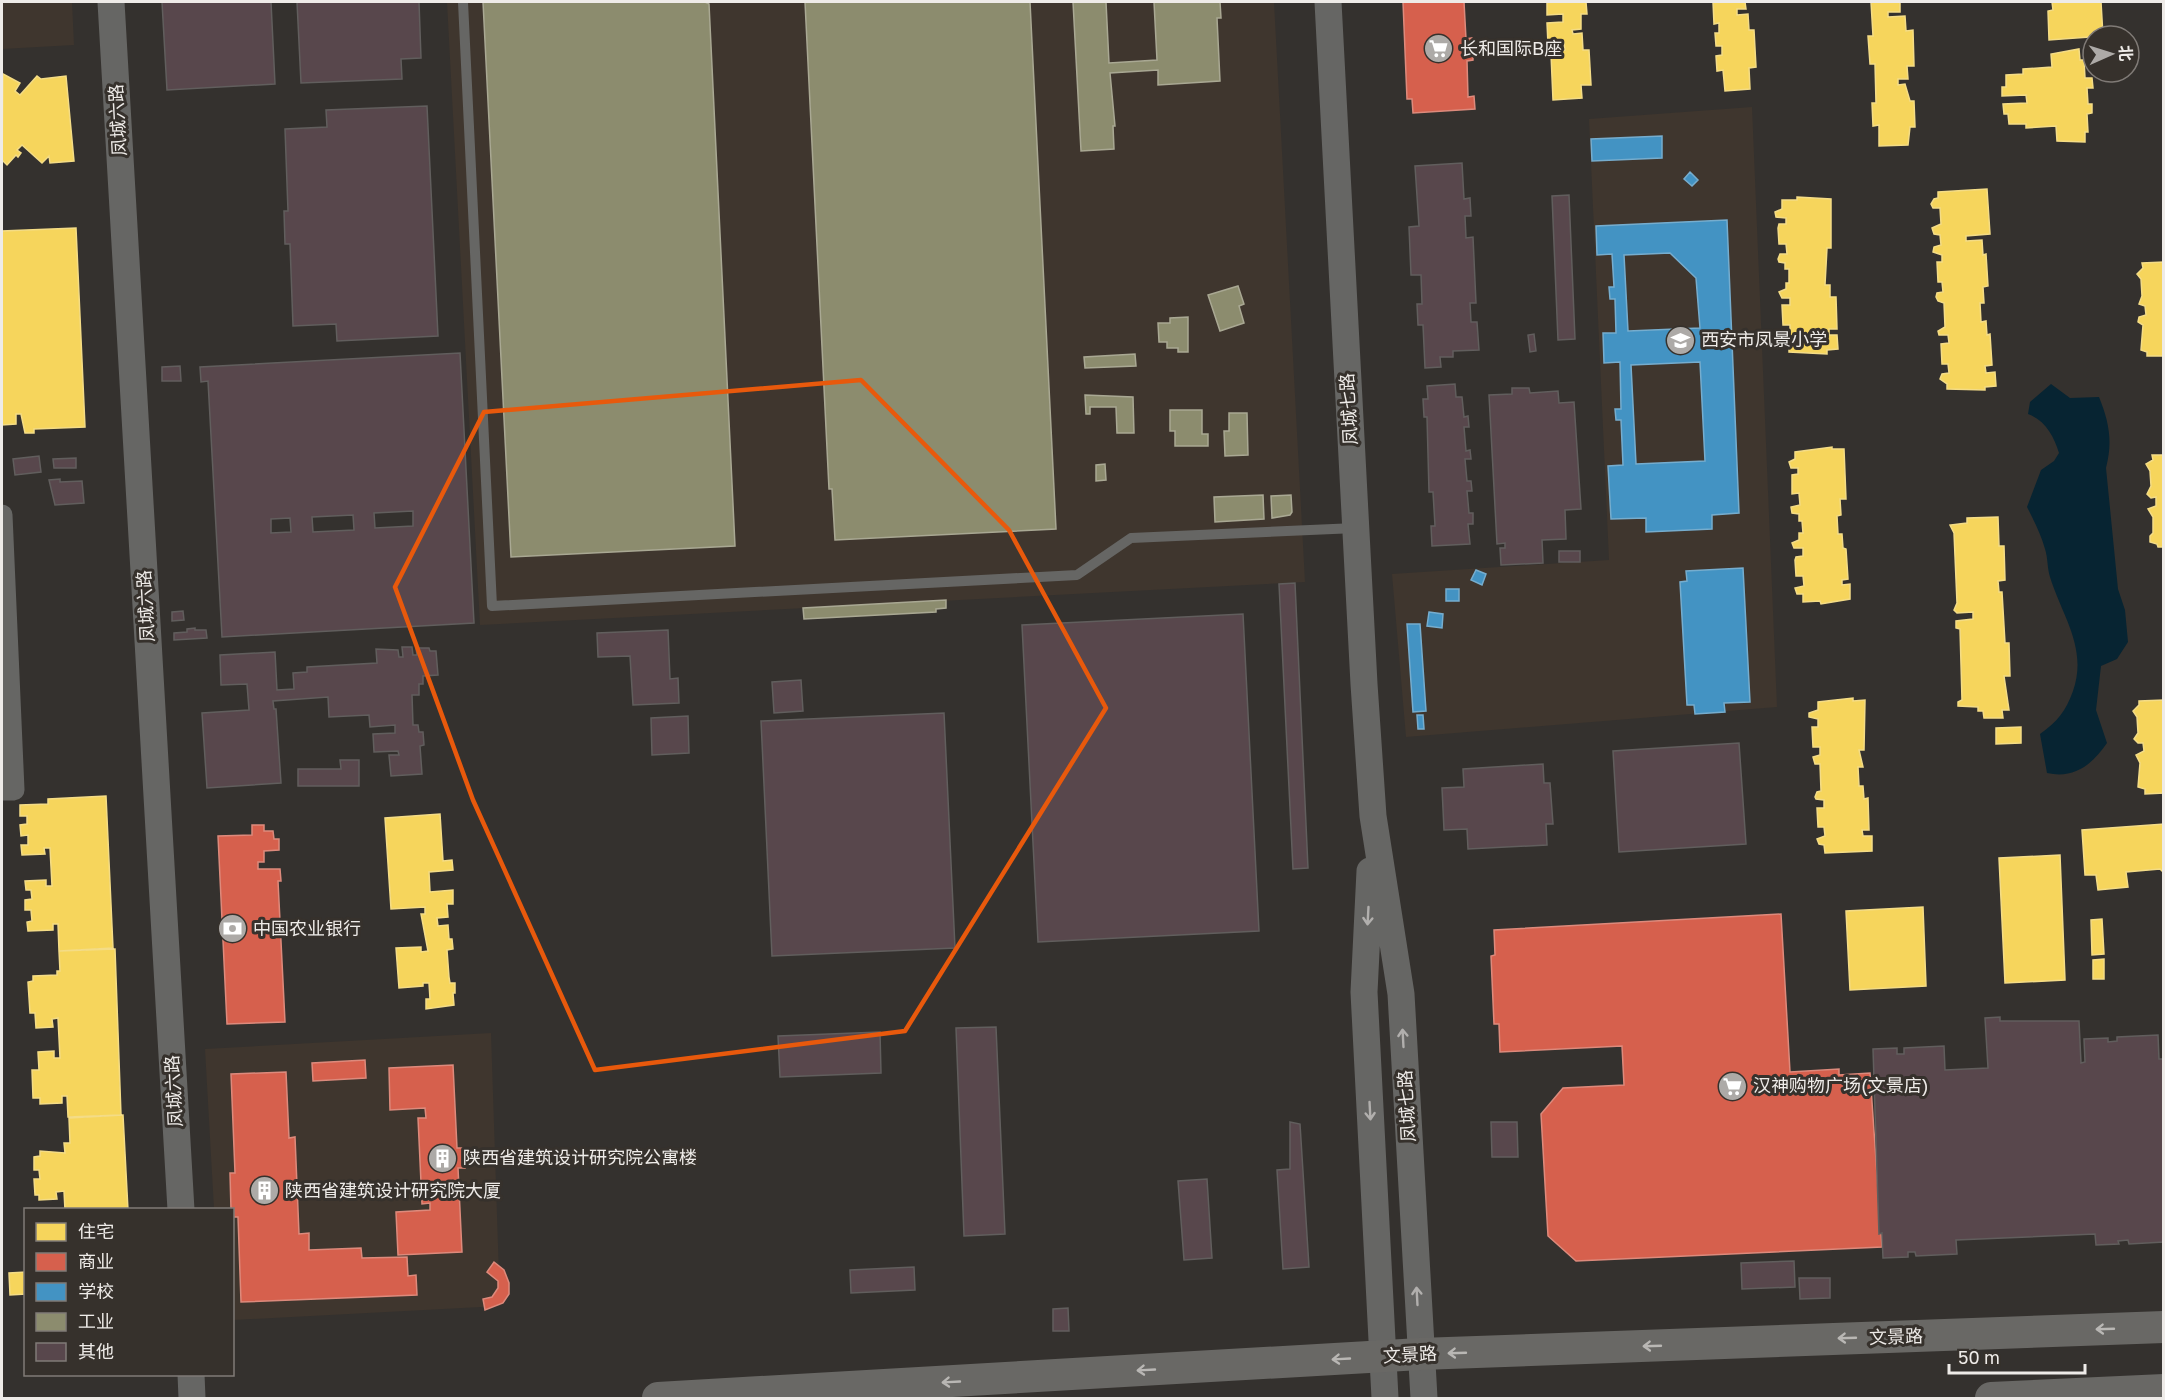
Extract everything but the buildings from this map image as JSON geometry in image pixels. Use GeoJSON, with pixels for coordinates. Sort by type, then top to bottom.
{"type":"FeatureCollection","features":[{"type":"Feature","properties":{"kind":"main road","name":"文景路"},"geometry":{"type":"LineString","coordinates":[[658,1398],[1420,1354],[2163,1327]]}},
{"type":"Feature","properties":{"kind":"main road"},"geometry":{"type":"LineString","coordinates":[[1991,1398],[2163,1390]]}},
{"type":"Feature","properties":{"kind":"street","name":"凤城六路"},"geometry":{"type":"LineString","coordinates":[[111,2],[181,1208]]}},
{"type":"Feature","properties":{"kind":"street","name":"凤城七路"},"geometry":{"type":"LineString","coordinates":[[1329,2],[1373,816],[1401,994],[1424,1398]]}},
{"type":"Feature","properties":{"kind":"street"},"geometry":{"type":"LineString","coordinates":[[2,515],[14,790],[2,790]]}},
{"type":"Feature","properties":{"kind":"street","name":"凤城七路"},"geometry":{"type":"LineString","coordinates":[[1373,816],[1364,992],[1385,1398]]}},
{"type":"Feature","properties":{"kind":"street"},"geometry":{"type":"LineString","coordinates":[[191,1376],[192,1398]]}},
{"type":"Feature","properties":{"kind":"lane"},"geometry":{"type":"LineString","coordinates":[[462,2],[492,606],[1077,575],[1131,538],[1356,528]]}},
{"type":"Feature","properties":{"kind":"highlighted area"},"geometry":{"type":"Polygon","coordinates":[[[861,380],[1009,530],[1106,708],[905,1031],[595,1070],[473,800],[395,587],[484,412],[861,380]]]}},
{"type":"Feature","properties":{"kind":"shaded area"},"geometry":{"type":"Polygon","coordinates":[[[2,2],[72,2],[74,45],[2,49],[2,2]]]}},
{"type":"Feature","properties":{"kind":"shaded area"},"geometry":{"type":"Polygon","coordinates":[[[447,2],[1274,2],[1305,582],[480,625],[447,2]]]}},
{"type":"Feature","properties":{"kind":"shaded area","name":"西安市凤景小学"},"geometry":{"type":"Polygon","coordinates":[[[1752,107],[1777,707],[1406,737],[1392,574],[1609,560],[1589,119],[1752,107]]]}},
{"type":"Feature","properties":{"kind":"shaded area"},"geometry":{"type":"Polygon","coordinates":[[[491,1033],[500,1306],[234,1320],[234,1208],[214,1208],[205,1049],[491,1033]]]}},
{"type":"Feature","properties":{"kind":"water"},"geometry":{"type":"Polygon","coordinates":[[[2051,384],[2070,398],[2099,397],[2105,415],[2109,432],[2106,468],[2118,589],[2125,610],[2128,642],[2117,659],[2101,666],[2096,710],[2107,743],[2089,764],[2066,774],[2047,773],[2040,734],[2064,710],[2073,691],[2077,675],[2075,646],[2072,632],[2050,577],[2043,543],[2027,507],[2041,470],[2054,461],[2059,453],[2048,429],[2028,414],[2030,402],[2051,384]]]}},
{"type":"Feature","properties":{"kind":"place","name":"长和国际B座"},"geometry":{"type":"Point","coordinates":[1439,49]}},
{"type":"Feature","properties":{"kind":"place","name":"西安市凤景小学"},"geometry":{"type":"Point","coordinates":[1680,340]}},
{"type":"Feature","properties":{"kind":"place","name":"中国农业银行"},"geometry":{"type":"Point","coordinates":[232,929]}},
{"type":"Feature","properties":{"kind":"place","name":"汉神购物广场(文景店)"},"geometry":{"type":"Point","coordinates":[1732,1086]}},
{"type":"Feature","properties":{"kind":"place","name":"陕西省建筑设计研究院公寓楼"},"geometry":{"type":"Point","coordinates":[442,1158]}},
{"type":"Feature","properties":{"kind":"place","name":"陕西省建筑设计研究院大厦"},"geometry":{"type":"Point","coordinates":[264,1191]}}]}
